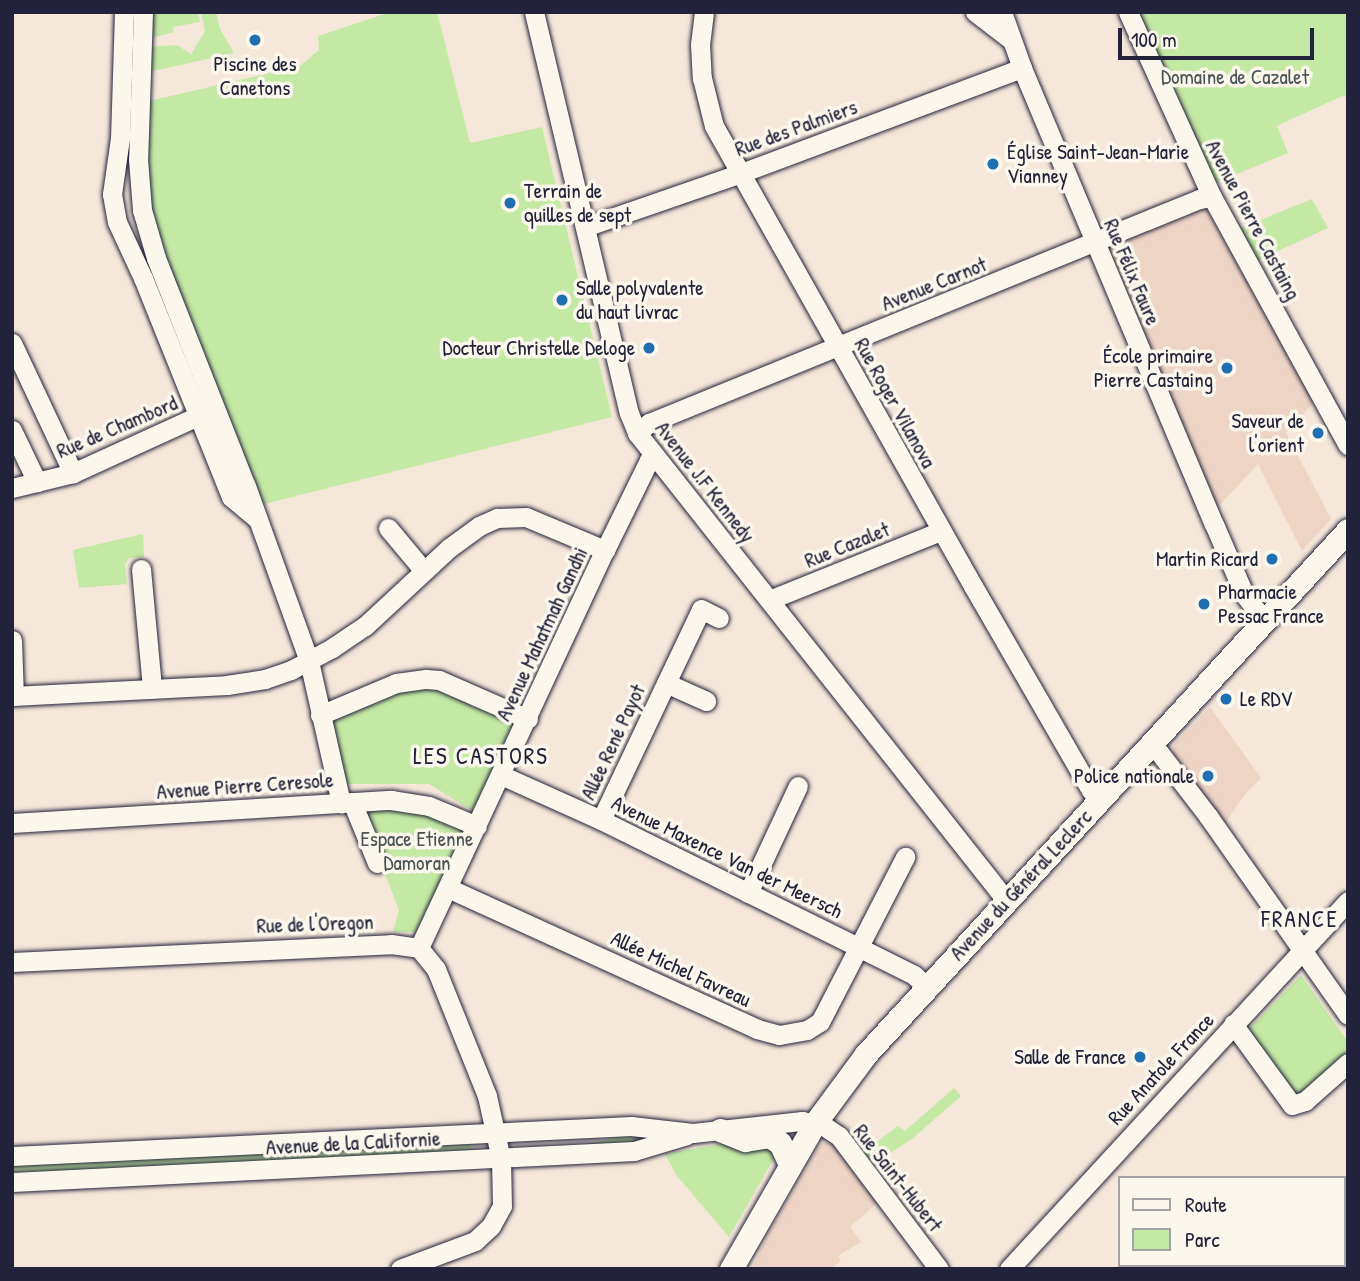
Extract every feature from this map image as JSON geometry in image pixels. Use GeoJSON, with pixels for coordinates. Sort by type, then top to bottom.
{"type":"FeatureCollection","features":[{"type":"Feature","properties":{"kind":"main road","name":"Avenue du Général Leclerc"},"geometry":{"type":"LineString","coordinates":[[731,1269],[815,1123],[866,1054],[1348,530]]}},
{"type":"Feature","properties":{"kind":"main road"},"geometry":{"type":"LineString","coordinates":[[720,1130],[745,1140],[769,1136],[780,1143],[790,1164]]}},
{"type":"Feature","properties":{"kind":"street"},"geometry":{"type":"LineString","coordinates":[[124,12],[129,158],[156,258],[231,497],[256,518],[309,661],[320,715],[346,802],[377,863]]}},
{"type":"Feature","properties":{"kind":"street"},"geometry":{"type":"LineString","coordinates":[[143,12],[129,158],[112,194],[115,211],[137,265],[206,412]]}},
{"type":"Feature","properties":{"kind":"street","name":"Avenue J.F Kennedy"},"geometry":{"type":"LineString","coordinates":[[534,12],[629,413],[637,433],[1006,900]]}},
{"type":"Feature","properties":{"kind":"street","name":"Rue Roger Vilanova"},"geometry":{"type":"LineString","coordinates":[[704,12],[701,44],[705,96],[714,126],[942,531],[1099,800]]}},
{"type":"Feature","properties":{"kind":"street"},"geometry":{"type":"LineString","coordinates":[[975,12],[1010,38]]}},
{"type":"Feature","properties":{"kind":"street","name":"Rue Félix Faure"},"geometry":{"type":"LineString","coordinates":[[1002,12],[1022,68],[1244,594],[1255,613],[1265,621]]}},
{"type":"Feature","properties":{"kind":"street","name":"Avenue Pierre Castaing"},"geometry":{"type":"LineString","coordinates":[[1128,12],[1212,197],[1348,445]]}},
{"type":"Feature","properties":{"kind":"street","name":"Rue des Palmiers"},"geometry":{"type":"LineString","coordinates":[[585,228],[1022,68]]}},
{"type":"Feature","properties":{"kind":"street","name":"Avenue Carnot"},"geometry":{"type":"LineString","coordinates":[[637,433],[649,423],[1199,199],[1212,197]]}},
{"type":"Feature","properties":{"kind":"street"},"geometry":{"type":"LineString","coordinates":[[137,265],[156,258]]}},
{"type":"Feature","properties":{"kind":"street"},"geometry":{"type":"LineString","coordinates":[[12,343],[73,473]]}},
{"type":"Feature","properties":{"kind":"street","name":"Rue de Chambord"},"geometry":{"type":"LineString","coordinates":[[12,488],[73,473],[206,412]]}},
{"type":"Feature","properties":{"kind":"street"},"geometry":{"type":"LineString","coordinates":[[12,430],[37,482]]}},
{"type":"Feature","properties":{"kind":"street","name":"Avenue Mahatmah Gandhi"},"geometry":{"type":"LineString","coordinates":[[419,948],[605,550],[649,460],[654,455]]}},
{"type":"Feature","properties":{"kind":"street"},"geometry":{"type":"LineString","coordinates":[[12,640],[13,696],[246,682],[265,679],[309,661],[365,626],[471,530],[508,516],[544,523],[605,550]]}},
{"type":"Feature","properties":{"kind":"street"},"geometry":{"type":"LineString","coordinates":[[388,528],[424,571]]}},
{"type":"Feature","properties":{"kind":"street","name":"Rue Cazalet"},"geometry":{"type":"LineString","coordinates":[[769,600],[942,531]]}},
{"type":"Feature","properties":{"kind":"street"},"geometry":{"type":"LineString","coordinates":[[141,569],[152,688]]}},
{"type":"Feature","properties":{"kind":"street","name":"Allée René Payot"},"geometry":{"type":"LineString","coordinates":[[601,820],[701,609],[719,618]]}},
{"type":"Feature","properties":{"kind":"street"},"geometry":{"type":"LineString","coordinates":[[320,715],[396,683],[426,679],[439,680],[528,719]]}},
{"type":"Feature","properties":{"kind":"street","name":"Allée René Payot"},"geometry":{"type":"LineString","coordinates":[[666,683],[706,701]]}},
{"type":"Feature","properties":{"kind":"street"},"geometry":{"type":"LineString","coordinates":[[1152,743],[1348,1015]]}},
{"type":"Feature","properties":{"kind":"street","name":"Avenue Maxence Van der Meersch"},"geometry":{"type":"LineString","coordinates":[[502,775],[601,820],[860,947],[914,975],[927,987]]}},
{"type":"Feature","properties":{"kind":"street"},"geometry":{"type":"LineString","coordinates":[[748,893],[798,786]]}},
{"type":"Feature","properties":{"kind":"street","name":"Avenue Pierre Ceresole"},"geometry":{"type":"LineString","coordinates":[[12,823],[346,802],[410,802],[477,826]]}},
{"type":"Feature","properties":{"kind":"street","name":"Allée Michel Favreau"},"geometry":{"type":"LineString","coordinates":[[447,888],[757,1029],[779,1035],[807,1030],[820,1022],[905,857]]}},
{"type":"Feature","properties":{"kind":"street","name":"Rue Anatole France"},"geometry":{"type":"LineString","coordinates":[[1009,1269],[1348,901]]}},
{"type":"Feature","properties":{"kind":"street","name":"Rue de l'Oregon"},"geometry":{"type":"LineString","coordinates":[[12,962],[391,944],[419,948]]}},
{"type":"Feature","properties":{"kind":"street"},"geometry":{"type":"LineString","coordinates":[[400,1269],[475,1241],[491,1226],[502,1206],[501,1159],[487,1096],[436,969],[419,948]]}},
{"type":"Feature","properties":{"kind":"street"},"geometry":{"type":"LineString","coordinates":[[1233,1024],[1292,1105],[1305,1101],[1348,1063]]}},
{"type":"Feature","properties":{"kind":"street","name":"Avenue de la Californie"},"geometry":{"type":"LineString","coordinates":[[12,1182],[634,1151],[693,1133],[793,1121],[815,1123]]}},
{"type":"Feature","properties":{"kind":"street","name":"Rue Saint-Hubert"},"geometry":{"type":"LineString","coordinates":[[815,1123],[839,1136],[939,1269]]}},
{"type":"Feature","properties":{"kind":"street","name":"Avenue de la Californie"},"geometry":{"type":"LineString","coordinates":[[12,1156],[631,1126],[693,1133]]}},
{"type":"Feature","properties":{"kind":"shaded area","name":"École primaire Pierre Castaing"},"geometry":{"type":"Polygon","coordinates":[[[1206,208],[1314,402],[1286,433],[1331,519],[1302,551],[1258,464],[1217,508],[1108,247],[1206,208]]]}},
{"type":"Feature","properties":{"kind":"shaded area"},"geometry":{"type":"Polygon","coordinates":[[[1210,707],[1261,778],[1245,794],[1224,825],[1173,753],[1174,744],[1210,707]]]}},
{"type":"Feature","properties":{"kind":"shaded area"},"geometry":{"type":"Polygon","coordinates":[[[824,1143],[831,1143],[837,1148],[877,1203],[850,1227],[861,1242],[838,1256],[841,1261],[830,1269],[752,1269],[767,1236],[818,1148],[824,1143]]]}},
{"type":"Feature","properties":{"kind":"green space"},"geometry":{"type":"Polygon","coordinates":[[[152,12],[198,12],[200,22],[173,27],[174,32],[151,38],[152,12]]]}},
{"type":"Feature","properties":{"kind":"green space"},"geometry":{"type":"Polygon","coordinates":[[[201,12],[216,12],[220,29],[234,53],[149,72],[150,47],[177,45],[191,54],[205,31],[201,12]]]}},
{"type":"Feature","properties":{"kind":"green space"},"geometry":{"type":"Polygon","coordinates":[[[390,12],[437,12],[470,143],[542,127],[612,417],[260,505],[168,267],[146,195],[149,101],[300,66],[319,50],[318,36],[390,12]]]}},
{"type":"Feature","properties":{"kind":"green space","name":"Domaine de Cazalet"},"geometry":{"type":"Polygon","coordinates":[[[1138,12],[1348,12],[1348,101],[1344,95],[1277,126],[1288,153],[1213,184],[1138,12]]]}},
{"type":"Feature","properties":{"kind":"green space"},"geometry":{"type":"Polygon","coordinates":[[[1312,199],[1328,228],[1256,261],[1238,229],[1312,199]]]}},
{"type":"Feature","properties":{"kind":"green space"},"geometry":{"type":"Polygon","coordinates":[[[143,534],[144,557],[129,558],[125,564],[127,584],[79,588],[73,550],[143,534]]]}},
{"type":"Feature","properties":{"kind":"green space"},"geometry":{"type":"Polygon","coordinates":[[[439,683],[521,718],[476,813],[429,784],[345,784],[326,714],[396,687],[439,683]]]}},
{"type":"Feature","properties":{"kind":"green space","name":"Espace Etienne Damoran"},"geometry":{"type":"Polygon","coordinates":[[[382,809],[422,814],[466,830],[419,932],[393,932],[399,910],[361,811],[382,809]]]}},
{"type":"Feature","properties":{"kind":"green space"},"geometry":{"type":"Polygon","coordinates":[[[1301,975],[1348,1042],[1348,1056],[1294,1101],[1246,1032],[1301,975]]]}},
{"type":"Feature","properties":{"kind":"green space"},"geometry":{"type":"Polygon","coordinates":[[[954,1088],[961,1096],[912,1139],[872,1165],[863,1152],[898,1126],[905,1131],[954,1088]]]}},
{"type":"Feature","properties":{"kind":"green space"},"geometry":{"type":"Polygon","coordinates":[[[636,1133],[638,1142],[546,1163],[544,1154],[636,1133]]]}},
{"type":"Feature","properties":{"kind":"green space"},"geometry":{"type":"Polygon","coordinates":[[[471,1141],[472,1151],[12,1177],[12,1160],[471,1141]]]}},
{"type":"Feature","properties":{"kind":"green space"},"geometry":{"type":"Polygon","coordinates":[[[725,1143],[766,1145],[777,1153],[729,1237],[677,1176],[665,1154],[725,1143]]]}},
{"type":"Feature","properties":{"kind":"place","name":"Piscine des Canetons"},"geometry":{"type":"Point","coordinates":[255,40]}},
{"type":"Feature","properties":{"kind":"place","name":"Église Saint-Jean-Marie Vianney"},"geometry":{"type":"Point","coordinates":[993,164]}},
{"type":"Feature","properties":{"kind":"place","name":"Terrain de quilles de sept"},"geometry":{"type":"Point","coordinates":[510,203]}},
{"type":"Feature","properties":{"kind":"place","name":"Salle polyvalente du haut livrac"},"geometry":{"type":"Point","coordinates":[562,300]}},
{"type":"Feature","properties":{"kind":"place","name":"Docteur Christelle Deloge"},"geometry":{"type":"Point","coordinates":[649,348]}},
{"type":"Feature","properties":{"kind":"place","name":"École primaire Pierre Castaing"},"geometry":{"type":"Point","coordinates":[1227,368]}},
{"type":"Feature","properties":{"kind":"place","name":"Saveur de l'orient"},"geometry":{"type":"Point","coordinates":[1318,433]}},
{"type":"Feature","properties":{"kind":"place","name":"Martin Ricard"},"geometry":{"type":"Point","coordinates":[1272,559]}},
{"type":"Feature","properties":{"kind":"place","name":"Pharmacie Pessac France"},"geometry":{"type":"Point","coordinates":[1204,604]}},
{"type":"Feature","properties":{"kind":"place","name":"Le RDV"},"geometry":{"type":"Point","coordinates":[1226,699]}},
{"type":"Feature","properties":{"kind":"place","name":"Police nationale"},"geometry":{"type":"Point","coordinates":[1208,776]}},
{"type":"Feature","properties":{"kind":"place","name":"Salle de France"},"geometry":{"type":"Point","coordinates":[1140,1057]}},
{"type":"Feature","properties":{"kind":"district","name":"LES CASTORS"},"geometry":{"type":"Point","coordinates":[481,756]}},
{"type":"Feature","properties":{"kind":"district","name":"FRANCE"},"geometry":{"type":"Point","coordinates":[1300,919]}}]}
